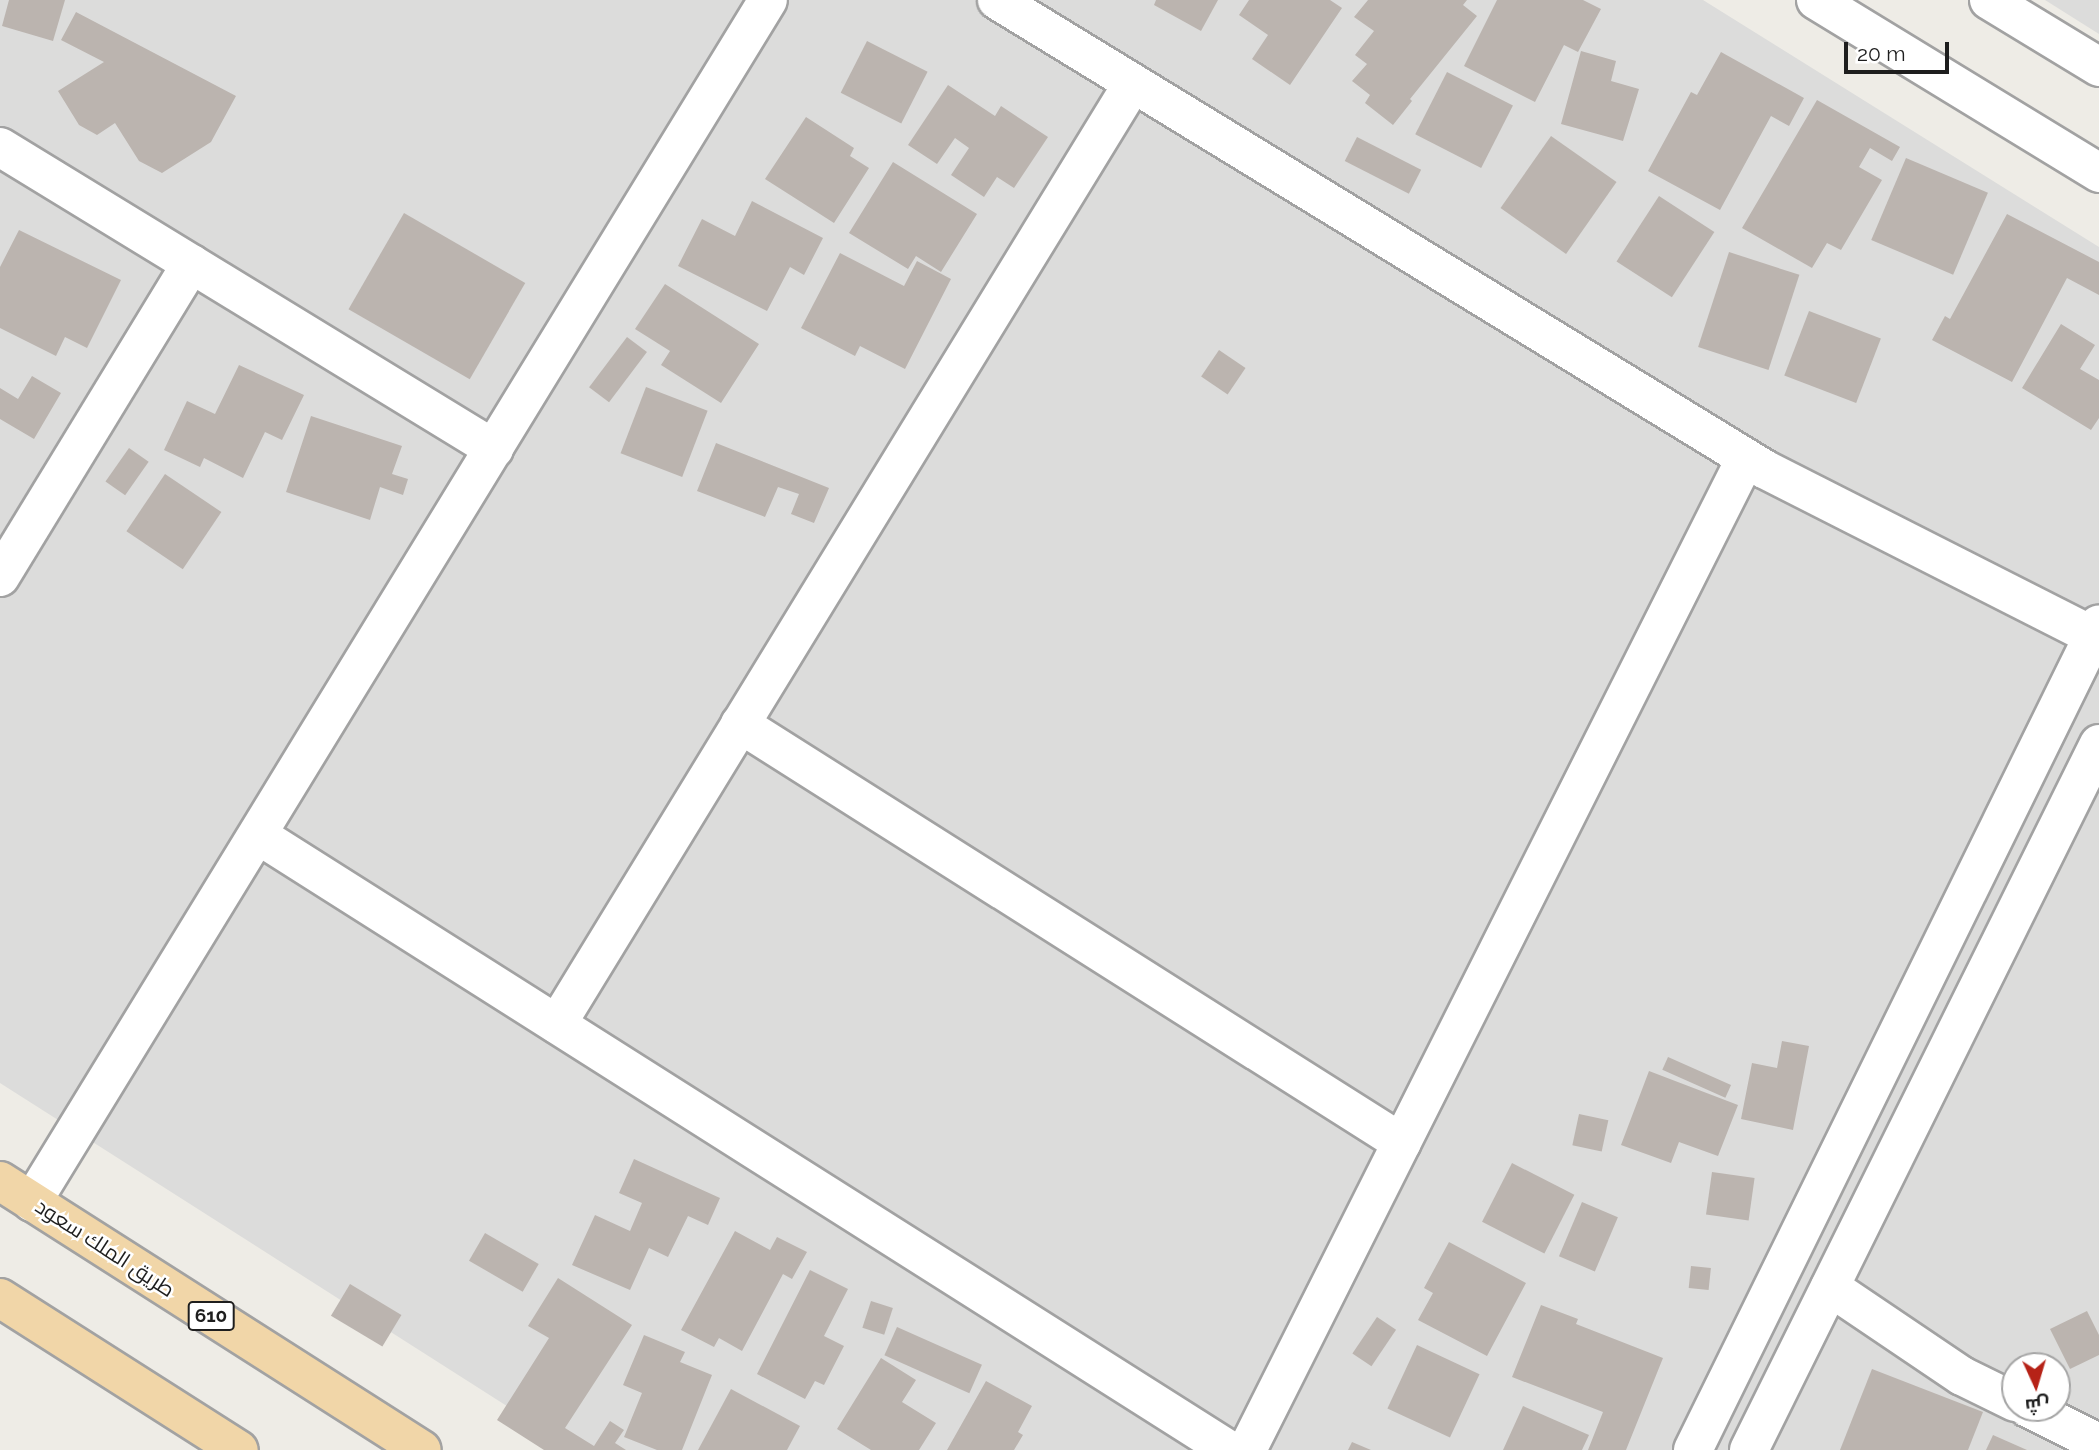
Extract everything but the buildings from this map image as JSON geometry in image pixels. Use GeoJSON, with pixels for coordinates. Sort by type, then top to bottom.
{"type":"FeatureCollection","features":[{"type":"Feature","properties":{"kind":"main road","name":"طريق الملك سعود"},"geometry":{"type":"LineString","coordinates":[[0,1181],[422,1450]]}},
{"type":"Feature","properties":{"kind":"main road"},"geometry":{"type":"LineString","coordinates":[[0,1298],[239,1450]]}},
{"type":"Feature","properties":{"kind":"street"},"geometry":{"type":"LineString","coordinates":[[32,1202],[768,0]]}},
{"type":"Feature","properties":{"kind":"street"},"geometry":{"type":"LineString","coordinates":[[997,0],[1746,458],[2096,630],[1693,1450]]}},
{"type":"Feature","properties":{"kind":"street"},"geometry":{"type":"LineString","coordinates":[[1816,0],[2099,173]]}},
{"type":"Feature","properties":{"kind":"street"},"geometry":{"type":"LineString","coordinates":[[1989,0],[2099,67]]}},
{"type":"Feature","properties":{"kind":"street"},"geometry":{"type":"LineString","coordinates":[[557,1024],[1133,83]]}},
{"type":"Feature","properties":{"kind":"street"},"geometry":{"type":"LineString","coordinates":[[0,147],[494,449]]}},
{"type":"Feature","properties":{"kind":"street"},"geometry":{"type":"LineString","coordinates":[[0,576],[191,264]]}},
{"type":"Feature","properties":{"kind":"street"},"geometry":{"type":"LineString","coordinates":[[1247,1450],[1746,458]]}},
{"type":"Feature","properties":{"kind":"street"},"geometry":{"type":"LineString","coordinates":[[740,724],[1402,1143]]}},
{"type":"Feature","properties":{"kind":"street"},"geometry":{"type":"LineString","coordinates":[[1749,1450],[2099,744]]}},
{"type":"Feature","properties":{"kind":"street"},"geometry":{"type":"LineString","coordinates":[[258,835],[1230,1450]]}},
{"type":"Feature","properties":{"kind":"street"},"geometry":{"type":"LineString","coordinates":[[1830,1287],[1962,1376],[2001,1395]]}},
{"type":"Feature","properties":{"kind":"street"},"geometry":{"type":"LineString","coordinates":[[2056,1422],[2099,1443]]}},
{"type":"Feature","properties":{"kind":"shaded area"},"geometry":{"type":"Polygon","coordinates":[[[0,0],[1703,0],[2099,247],[2099,1450],[576,1450],[0,1083],[0,0]]]}},
{"type":"Feature","properties":{"kind":"shaded area"},"geometry":{"type":"Polygon","coordinates":[[[2045,0],[2099,0],[2099,34],[2045,0]]]}}]}
